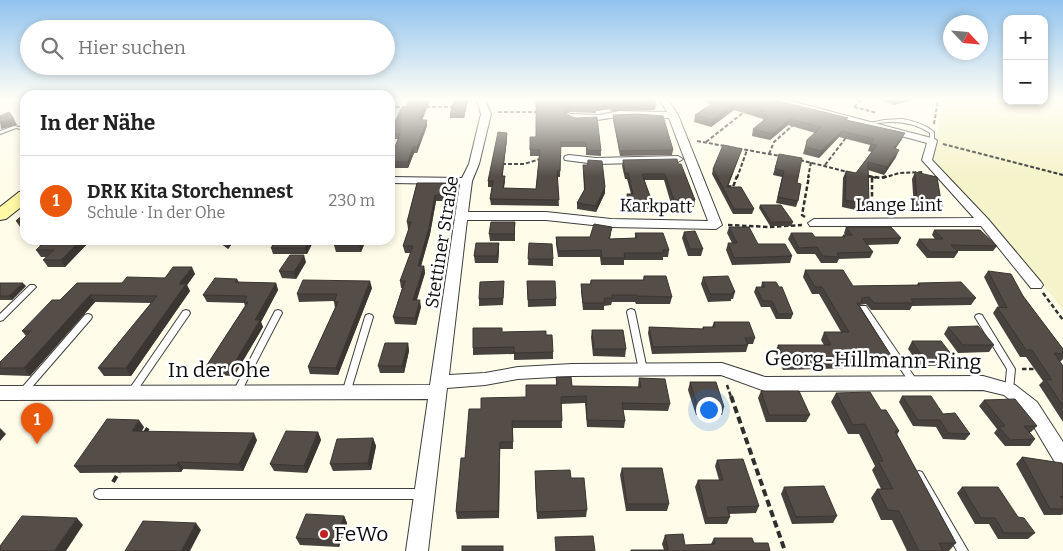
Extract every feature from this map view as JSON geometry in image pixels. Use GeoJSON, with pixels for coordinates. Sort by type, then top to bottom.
{"type":"FeatureCollection","features":[{"type":"Feature","properties":{"kind":"main road"},"geometry":{"type":"LineString","coordinates":[[0,215],[20,200]]}},
{"type":"Feature","properties":{"kind":"street","name":"Stettiner Straße"},"geometry":{"type":"LineString","coordinates":[[417,551],[460,216],[466,180],[474,164],[481,126]]}},
{"type":"Feature","properties":{"kind":"street","name":"Karkpatt"},"geometry":{"type":"LineString","coordinates":[[460,216],[546,216],[611,223],[716,225],[677,126]]}},
{"type":"Feature","properties":{"kind":"street"},"geometry":{"type":"LineString","coordinates":[[876,126],[932,137],[927,160],[984,222],[1036,285]]}},
{"type":"Feature","properties":{"kind":"street"},"geometry":{"type":"LineString","coordinates":[[569,158],[596,161],[689,160]]}},
{"type":"Feature","properties":{"kind":"street"},"geometry":{"type":"LineString","coordinates":[[395,180],[466,180]]}},
{"type":"Feature","properties":{"kind":"street","name":"Lange Lint"},"geometry":{"type":"LineString","coordinates":[[814,223],[984,222]]}},
{"type":"Feature","properties":{"kind":"street","name":"Georg-Hillmann-Ring"},"geometry":{"type":"LineString","coordinates":[[438,387],[518,373],[722,369],[765,384],[983,383],[1009,390],[1031,407],[1063,458]]}},
{"type":"Feature","properties":{"kind":"street","name":"In der Ohe"},"geometry":{"type":"LineString","coordinates":[[0,393],[346,392],[438,387]]}},
{"type":"Feature","properties":{"kind":"lane"},"geometry":{"type":"LineString","coordinates":[[0,133],[20,128]]}},
{"type":"Feature","properties":{"kind":"lane"},"geometry":{"type":"LineString","coordinates":[[0,318],[32,287]]}},
{"type":"Feature","properties":{"kind":"lane"},"geometry":{"type":"LineString","coordinates":[[863,308],[916,384]]}},
{"type":"Feature","properties":{"kind":"lane"},"geometry":{"type":"LineString","coordinates":[[631,312],[643,370]]}},
{"type":"Feature","properties":{"kind":"lane"},"geometry":{"type":"LineString","coordinates":[[131,393],[186,313]]}},
{"type":"Feature","properties":{"kind":"lane"},"geometry":{"type":"LineString","coordinates":[[237,393],[278,313]]}},
{"type":"Feature","properties":{"kind":"lane"},"geometry":{"type":"LineString","coordinates":[[346,392],[369,317]]}},
{"type":"Feature","properties":{"kind":"lane"},"geometry":{"type":"LineString","coordinates":[[979,317],[1011,369],[1009,390]]}},
{"type":"Feature","properties":{"kind":"lane"},"geometry":{"type":"LineString","coordinates":[[22,393],[88,318]]}},
{"type":"Feature","properties":{"kind":"lane"},"geometry":{"type":"LineString","coordinates":[[919,475],[963,551]]}},
{"type":"Feature","properties":{"kind":"lane"},"geometry":{"type":"LineString","coordinates":[[102,494],[425,494]]}},
{"type":"Feature","properties":{"kind":"path"},"geometry":{"type":"LineString","coordinates":[[706,142],[727,126]]}},
{"type":"Feature","properties":{"kind":"path"},"geometry":{"type":"LineString","coordinates":[[769,154],[774,142],[792,126]]}},
{"type":"Feature","properties":{"kind":"path"},"geometry":{"type":"LineString","coordinates":[[934,126],[932,137],[1063,175]]}},
{"type":"Feature","properties":{"kind":"path"},"geometry":{"type":"LineString","coordinates":[[824,166],[845,139],[842,137]]}},
{"type":"Feature","properties":{"kind":"path"},"geometry":{"type":"LineString","coordinates":[[682,140],[706,142],[786,158]]}},
{"type":"Feature","properties":{"kind":"path"},"geometry":{"type":"LineString","coordinates":[[724,186],[733,187],[747,150]]}},
{"type":"Feature","properties":{"kind":"path"},"geometry":{"type":"LineString","coordinates":[[474,164],[524,164],[537,159],[569,158]]}},
{"type":"Feature","properties":{"kind":"path"},"geometry":{"type":"LineString","coordinates":[[794,159],[853,173]]}},
{"type":"Feature","properties":{"kind":"path"},"geometry":{"type":"LineString","coordinates":[[811,162],[802,215],[814,223]]}},
{"type":"Feature","properties":{"kind":"path"},"geometry":{"type":"LineString","coordinates":[[863,175],[872,178],[892,176],[899,173],[938,172]]}},
{"type":"Feature","properties":{"kind":"path"},"geometry":{"type":"LineString","coordinates":[[872,178],[872,204],[889,222]]}},
{"type":"Feature","properties":{"kind":"path"},"geometry":{"type":"LineString","coordinates":[[716,225],[769,227],[814,223]]}},
{"type":"Feature","properties":{"kind":"path"},"geometry":{"type":"LineString","coordinates":[[1036,285],[1063,320]]}},
{"type":"Feature","properties":{"kind":"path"},"geometry":{"type":"LineString","coordinates":[[722,369],[784,551]]}},
{"type":"Feature","properties":{"kind":"path"},"geometry":{"type":"LineString","coordinates":[[1011,369],[1046,369]]}},
{"type":"Feature","properties":{"kind":"path"},"geometry":{"type":"LineString","coordinates":[[143,436],[148,428]]}},
{"type":"Feature","properties":{"kind":"path"},"geometry":{"type":"LineString","coordinates":[[102,494],[121,469]]}},
{"type":"Feature","properties":{"kind":"shaded area"},"geometry":{"type":"Polygon","coordinates":[[[938,126],[1063,126],[1063,310],[1041,282],[932,160],[937,145],[935,138],[938,126]]]}},
{"type":"Feature","properties":{"kind":"building"},"geometry":{"type":"Polygon","coordinates":[[[395,126],[425,126],[417,147],[413,147],[408,162],[395,162],[395,147],[400,134],[395,134],[395,126]]]}},
{"type":"Feature","properties":{"kind":"building"},"geometry":{"type":"Polygon","coordinates":[[[536,126],[598,126],[601,151],[587,150],[586,142],[561,142],[560,171],[557,171],[559,200],[490,199],[493,181],[488,181],[498,132],[507,133],[502,176],[505,176],[503,188],[536,189],[540,150],[530,150],[530,137],[536,137],[536,126]]]}},
{"type":"Feature","properties":{"kind":"building"},"geometry":{"type":"Polygon","coordinates":[[[615,126],[666,126],[673,150],[620,151],[615,126]]]}},
{"type":"Feature","properties":{"kind":"building"},"geometry":{"type":"Polygon","coordinates":[[[757,126],[782,126],[772,134],[753,129],[757,126]]]}},
{"type":"Feature","properties":{"kind":"building"},"geometry":{"type":"Polygon","coordinates":[[[816,126],[872,126],[905,133],[894,148],[899,150],[887,167],[868,162],[869,204],[845,200],[846,171],[856,173],[877,145],[870,144],[874,139],[842,131],[821,151],[806,147],[807,140],[821,127],[816,126]]]}},
{"type":"Feature","properties":{"kind":"building"},"geometry":{"type":"Polygon","coordinates":[[[723,145],[742,149],[727,187],[741,187],[754,209],[734,209],[713,169],[723,145]]]}},
{"type":"Feature","properties":{"kind":"building"},"geometry":{"type":"Polygon","coordinates":[[[779,154],[802,158],[797,183],[801,184],[798,201],[778,197],[784,171],[775,169],[779,154]]]}},
{"type":"Feature","properties":{"kind":"building"},"geometry":{"type":"Polygon","coordinates":[[[677,159],[678,164],[681,164],[695,200],[674,200],[665,174],[642,174],[654,207],[630,208],[627,194],[633,194],[628,173],[625,173],[623,160],[677,159]]]}},
{"type":"Feature","properties":{"kind":"building"},"geometry":{"type":"Polygon","coordinates":[[[588,160],[602,161],[605,187],[596,206],[577,203],[585,189],[583,165],[588,165],[588,160]]]}},
{"type":"Feature","properties":{"kind":"building"},"geometry":{"type":"Polygon","coordinates":[[[915,172],[937,177],[942,207],[917,202],[915,172]]]}},
{"type":"Feature","properties":{"kind":"building"},"geometry":{"type":"Polygon","coordinates":[[[417,183],[446,183],[444,195],[435,195],[429,228],[418,266],[424,266],[413,300],[420,300],[415,318],[393,317],[405,281],[400,281],[413,246],[403,246],[411,222],[407,222],[417,183]]]}},
{"type":"Feature","properties":{"kind":"building"},"geometry":{"type":"Polygon","coordinates":[[[760,205],[781,205],[793,222],[771,222],[760,205]]]}},
{"type":"Feature","properties":{"kind":"building"},"geometry":{"type":"Polygon","coordinates":[[[491,222],[515,222],[514,234],[489,234],[491,222]]]}},
{"type":"Feature","properties":{"kind":"building"},"geometry":{"type":"Polygon","coordinates":[[[594,224],[612,227],[609,239],[637,238],[635,233],[663,233],[669,250],[663,250],[664,253],[624,253],[625,258],[602,258],[601,250],[558,251],[556,237],[590,237],[594,224]]]}},
{"type":"Feature","properties":{"kind":"building"},"geometry":{"type":"Polygon","coordinates":[[[729,227],[749,227],[758,244],[785,244],[792,256],[734,258],[728,243],[737,243],[729,227]]]}},
{"type":"Feature","properties":{"kind":"building"},"geometry":{"type":"Polygon","coordinates":[[[846,227],[891,227],[901,238],[863,239],[873,252],[837,253],[839,257],[823,256],[817,247],[799,248],[791,233],[812,233],[815,237],[845,237],[843,235],[852,235],[846,227]]]}},
{"type":"Feature","properties":{"kind":"building"},"geometry":{"type":"Polygon","coordinates":[[[934,230],[980,230],[997,246],[951,245],[958,252],[930,252],[919,239],[943,239],[934,230]]]}},
{"type":"Feature","properties":{"kind":"building"},"geometry":{"type":"Polygon","coordinates":[[[695,231],[703,249],[690,249],[684,232],[695,231]]]}},
{"type":"Feature","properties":{"kind":"building"},"geometry":{"type":"Polygon","coordinates":[[[476,243],[499,243],[497,256],[474,256],[476,243]]]}},
{"type":"Feature","properties":{"kind":"building"},"geometry":{"type":"Polygon","coordinates":[[[529,243],[552,244],[553,259],[528,259],[529,243]]]}},
{"type":"Feature","properties":{"kind":"building"},"geometry":{"type":"Polygon","coordinates":[[[42,245],[76,245],[61,260],[43,260],[54,250],[36,250],[42,245]]]}},
{"type":"Feature","properties":{"kind":"building"},"geometry":{"type":"Polygon","coordinates":[[[273,245],[306,245],[305,248],[271,248],[273,245]]]}},
{"type":"Feature","properties":{"kind":"building"},"geometry":{"type":"Polygon","coordinates":[[[290,255],[304,255],[294,272],[279,271],[290,255]]]}},
{"type":"Feature","properties":{"kind":"building"},"geometry":{"type":"Polygon","coordinates":[[[173,267],[192,267],[179,284],[186,284],[126,368],[98,368],[157,296],[90,295],[24,368],[0,368],[0,362],[31,331],[22,331],[52,300],[60,300],[77,283],[122,283],[127,277],[165,278],[173,267]]]}},
{"type":"Feature","properties":{"kind":"building"},"geometry":{"type":"Polygon","coordinates":[[[805,270],[843,270],[853,286],[961,282],[976,298],[911,299],[914,303],[874,303],[869,297],[862,298],[861,303],[857,303],[894,360],[786,363],[778,345],[831,345],[824,332],[849,332],[822,287],[815,287],[805,270]]]}},
{"type":"Feature","properties":{"kind":"building"},"geometry":{"type":"Polygon","coordinates":[[[988,271],[1011,274],[1023,296],[1063,349],[1063,354],[1054,353],[1063,366],[1063,406],[1045,379],[1052,380],[1032,350],[1026,350],[997,307],[1007,308],[988,271]]]}},
{"type":"Feature","properties":{"kind":"building"},"geometry":{"type":"Polygon","coordinates":[[[644,276],[666,276],[672,297],[612,295],[612,298],[604,298],[605,303],[583,303],[581,284],[591,284],[591,280],[644,280],[644,276]]]}},
{"type":"Feature","properties":{"kind":"building"},"geometry":{"type":"Polygon","coordinates":[[[728,276],[735,292],[732,292],[733,294],[710,294],[703,277],[728,276]]]}},
{"type":"Feature","properties":{"kind":"building"},"geometry":{"type":"Polygon","coordinates":[[[215,278],[237,279],[235,282],[276,283],[255,320],[260,320],[231,369],[205,368],[248,302],[244,302],[247,296],[203,295],[215,278]]]}},
{"type":"Feature","properties":{"kind":"building"},"geometry":{"type":"Polygon","coordinates":[[[303,280],[370,281],[336,368],[308,367],[338,302],[334,302],[337,294],[297,294],[303,280]]]}},
{"type":"Feature","properties":{"kind":"building"},"geometry":{"type":"Polygon","coordinates":[[[504,281],[503,298],[479,299],[480,282],[504,281]]]}},
{"type":"Feature","properties":{"kind":"building"},"geometry":{"type":"Polygon","coordinates":[[[527,281],[555,281],[556,299],[528,300],[527,281]]]}},
{"type":"Feature","properties":{"kind":"building"},"geometry":{"type":"Polygon","coordinates":[[[762,282],[776,282],[779,287],[782,287],[793,314],[778,314],[772,301],[763,301],[756,287],[765,287],[762,282]]]}},
{"type":"Feature","properties":{"kind":"building"},"geometry":{"type":"Polygon","coordinates":[[[0,283],[23,283],[9,296],[0,296],[0,283]]]}},
{"type":"Feature","properties":{"kind":"building"},"geometry":{"type":"Polygon","coordinates":[[[714,322],[749,322],[755,338],[745,338],[748,345],[653,347],[649,327],[704,329],[703,327],[715,327],[714,322]]]}},
{"type":"Feature","properties":{"kind":"building"},"geometry":{"type":"Polygon","coordinates":[[[978,326],[994,345],[963,345],[948,327],[978,326]]]}},
{"type":"Feature","properties":{"kind":"building"},"geometry":{"type":"Polygon","coordinates":[[[473,328],[502,328],[502,332],[546,331],[546,335],[552,335],[553,352],[514,353],[514,347],[473,348],[473,328]]]}},
{"type":"Feature","properties":{"kind":"building"},"geometry":{"type":"Polygon","coordinates":[[[592,330],[623,330],[626,349],[594,349],[592,330]]]}},
{"type":"Feature","properties":{"kind":"building"},"geometry":{"type":"Polygon","coordinates":[[[912,341],[941,341],[955,359],[924,359],[912,341]]]}},
{"type":"Feature","properties":{"kind":"building"},"geometry":{"type":"Polygon","coordinates":[[[385,343],[408,343],[402,366],[378,366],[385,343]]]}},
{"type":"Feature","properties":{"kind":"building"},"geometry":{"type":"Polygon","coordinates":[[[556,377],[571,377],[572,386],[641,387],[639,378],[665,379],[670,404],[622,403],[625,421],[587,420],[586,396],[561,397],[562,421],[512,421],[513,442],[500,442],[498,511],[456,512],[461,458],[465,458],[469,409],[481,409],[481,398],[526,397],[526,385],[557,385],[556,377]]]}},
{"type":"Feature","properties":{"kind":"building"},"geometry":{"type":"Polygon","coordinates":[[[690,382],[716,382],[724,407],[698,408],[690,382]]]}},
{"type":"Feature","properties":{"kind":"building"},"geometry":{"type":"Polygon","coordinates":[[[761,391],[799,391],[810,415],[769,415],[761,391]]]}},
{"type":"Feature","properties":{"kind":"building"},"geometry":{"type":"Polygon","coordinates":[[[870,392],[881,410],[886,410],[899,431],[895,431],[956,543],[939,543],[943,551],[919,551],[899,511],[888,510],[877,489],[893,489],[878,461],[883,461],[865,424],[853,425],[836,393],[870,392]]]}},
{"type":"Feature","properties":{"kind":"building"},"geometry":{"type":"Polygon","coordinates":[[[902,396],[931,396],[943,414],[955,413],[970,434],[948,433],[940,420],[918,420],[902,396]]]}},
{"type":"Feature","properties":{"kind":"building"},"geometry":{"type":"Polygon","coordinates":[[[1015,399],[1037,426],[1024,426],[1035,439],[1010,440],[999,427],[1005,426],[984,400],[1015,399]]]}},
{"type":"Feature","properties":{"kind":"building"},"geometry":{"type":"Polygon","coordinates":[[[107,419],[139,420],[132,431],[254,433],[239,464],[178,462],[177,465],[74,466],[107,419]]]}},
{"type":"Feature","properties":{"kind":"building"},"geometry":{"type":"Polygon","coordinates":[[[286,431],[318,432],[304,466],[270,464],[286,431]]]}},
{"type":"Feature","properties":{"kind":"building"},"geometry":{"type":"Polygon","coordinates":[[[373,438],[368,463],[330,464],[337,439],[373,438]]]}},
{"type":"Feature","properties":{"kind":"building"},"geometry":{"type":"Polygon","coordinates":[[[1022,457],[1062,463],[1063,497],[1060,496],[1063,500],[1063,509],[1050,509],[1022,457]]]}},
{"type":"Feature","properties":{"kind":"building"},"geometry":{"type":"Polygon","coordinates":[[[743,459],[759,506],[727,507],[730,517],[707,518],[698,480],[723,480],[717,460],[743,459]]]}},
{"type":"Feature","properties":{"kind":"building"},"geometry":{"type":"Polygon","coordinates":[[[622,468],[662,468],[669,504],[627,504],[622,468]]]}},
{"type":"Feature","properties":{"kind":"building"},"geometry":{"type":"Polygon","coordinates":[[[570,470],[571,478],[584,478],[587,510],[537,512],[535,471],[570,470]]]}},
{"type":"Feature","properties":{"kind":"building"},"geometry":{"type":"Polygon","coordinates":[[[824,486],[837,516],[796,517],[784,487],[824,486]]]}},
{"type":"Feature","properties":{"kind":"building"},"geometry":{"type":"Polygon","coordinates":[[[962,487],[998,487],[1018,517],[1024,518],[1035,533],[1004,533],[995,518],[981,518],[962,487]]]}},
{"type":"Feature","properties":{"kind":"building","name":"FeWo"},"geometry":{"type":"Polygon","coordinates":[[[306,514],[344,516],[336,540],[296,538],[306,514]]]}},
{"type":"Feature","properties":{"kind":"building"},"geometry":{"type":"Polygon","coordinates":[[[22,516],[77,518],[54,551],[0,551],[0,546],[22,516]]]}},
{"type":"Feature","properties":{"kind":"building"},"geometry":{"type":"Polygon","coordinates":[[[143,521],[196,523],[181,551],[125,551],[143,521]]]}},
{"type":"Feature","properties":{"kind":"building"},"geometry":{"type":"Polygon","coordinates":[[[683,534],[685,545],[715,544],[714,538],[752,538],[754,543],[768,543],[770,551],[631,551],[668,550],[665,535],[683,534]]]}},
{"type":"Feature","properties":{"kind":"building"},"geometry":{"type":"Polygon","coordinates":[[[593,536],[595,551],[556,551],[555,537],[593,536]]]}},
{"type":"Feature","properties":{"kind":"building"},"geometry":{"type":"Polygon","coordinates":[[[462,546],[503,546],[503,551],[462,551],[462,546]]]}},
{"type":"Feature","properties":{"kind":"place","name":"DRK Kita Storchennest"},"geometry":{"type":"Point","coordinates":[37,444]}},
{"type":"Feature","properties":{"kind":"place","name":"FeWo"},"geometry":{"type":"Point","coordinates":[324,534]}}]}
